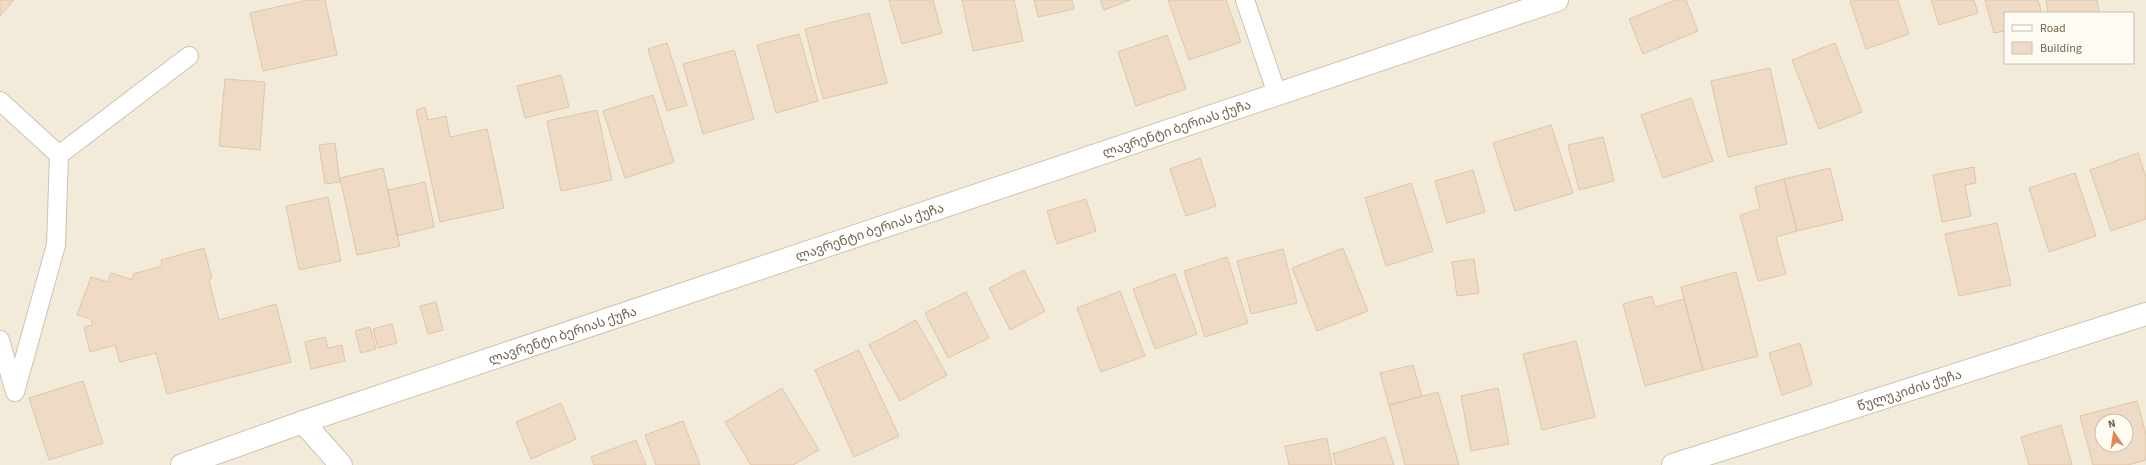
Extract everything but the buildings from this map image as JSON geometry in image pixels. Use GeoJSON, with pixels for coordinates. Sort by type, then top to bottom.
{"type":"FeatureCollection","features":[{"type":"Feature","properties":{"kind":"main road","name":"ლავრენტი ბერიას ქუჩა"},"geometry":{"type":"LineString","coordinates":[[182,465],[303,422],[1557,0]]}},
{"type":"Feature","properties":{"kind":"main road","name":"წულუკიძის ქუჩა"},"geometry":{"type":"LineString","coordinates":[[1673,465],[2146,314]]}},
{"type":"Feature","properties":{"kind":"main road"},"geometry":{"type":"LineString","coordinates":[[303,422],[341,465]]}},
{"type":"Feature","properties":{"kind":"lane"},"geometry":{"type":"LineString","coordinates":[[1245,0],[1277,94]]}},
{"type":"Feature","properties":{"kind":"lane"},"geometry":{"type":"LineString","coordinates":[[59,155],[190,56]]}},
{"type":"Feature","properties":{"kind":"lane"},"geometry":{"type":"LineString","coordinates":[[0,101],[59,155],[56,245],[15,392],[7,389],[0,340]]}},
{"type":"Feature","properties":{"kind":"shaded area"},"geometry":{"type":"Polygon","coordinates":[[[0,0],[2146,0],[2146,465],[0,465],[0,0]]]}}]}
